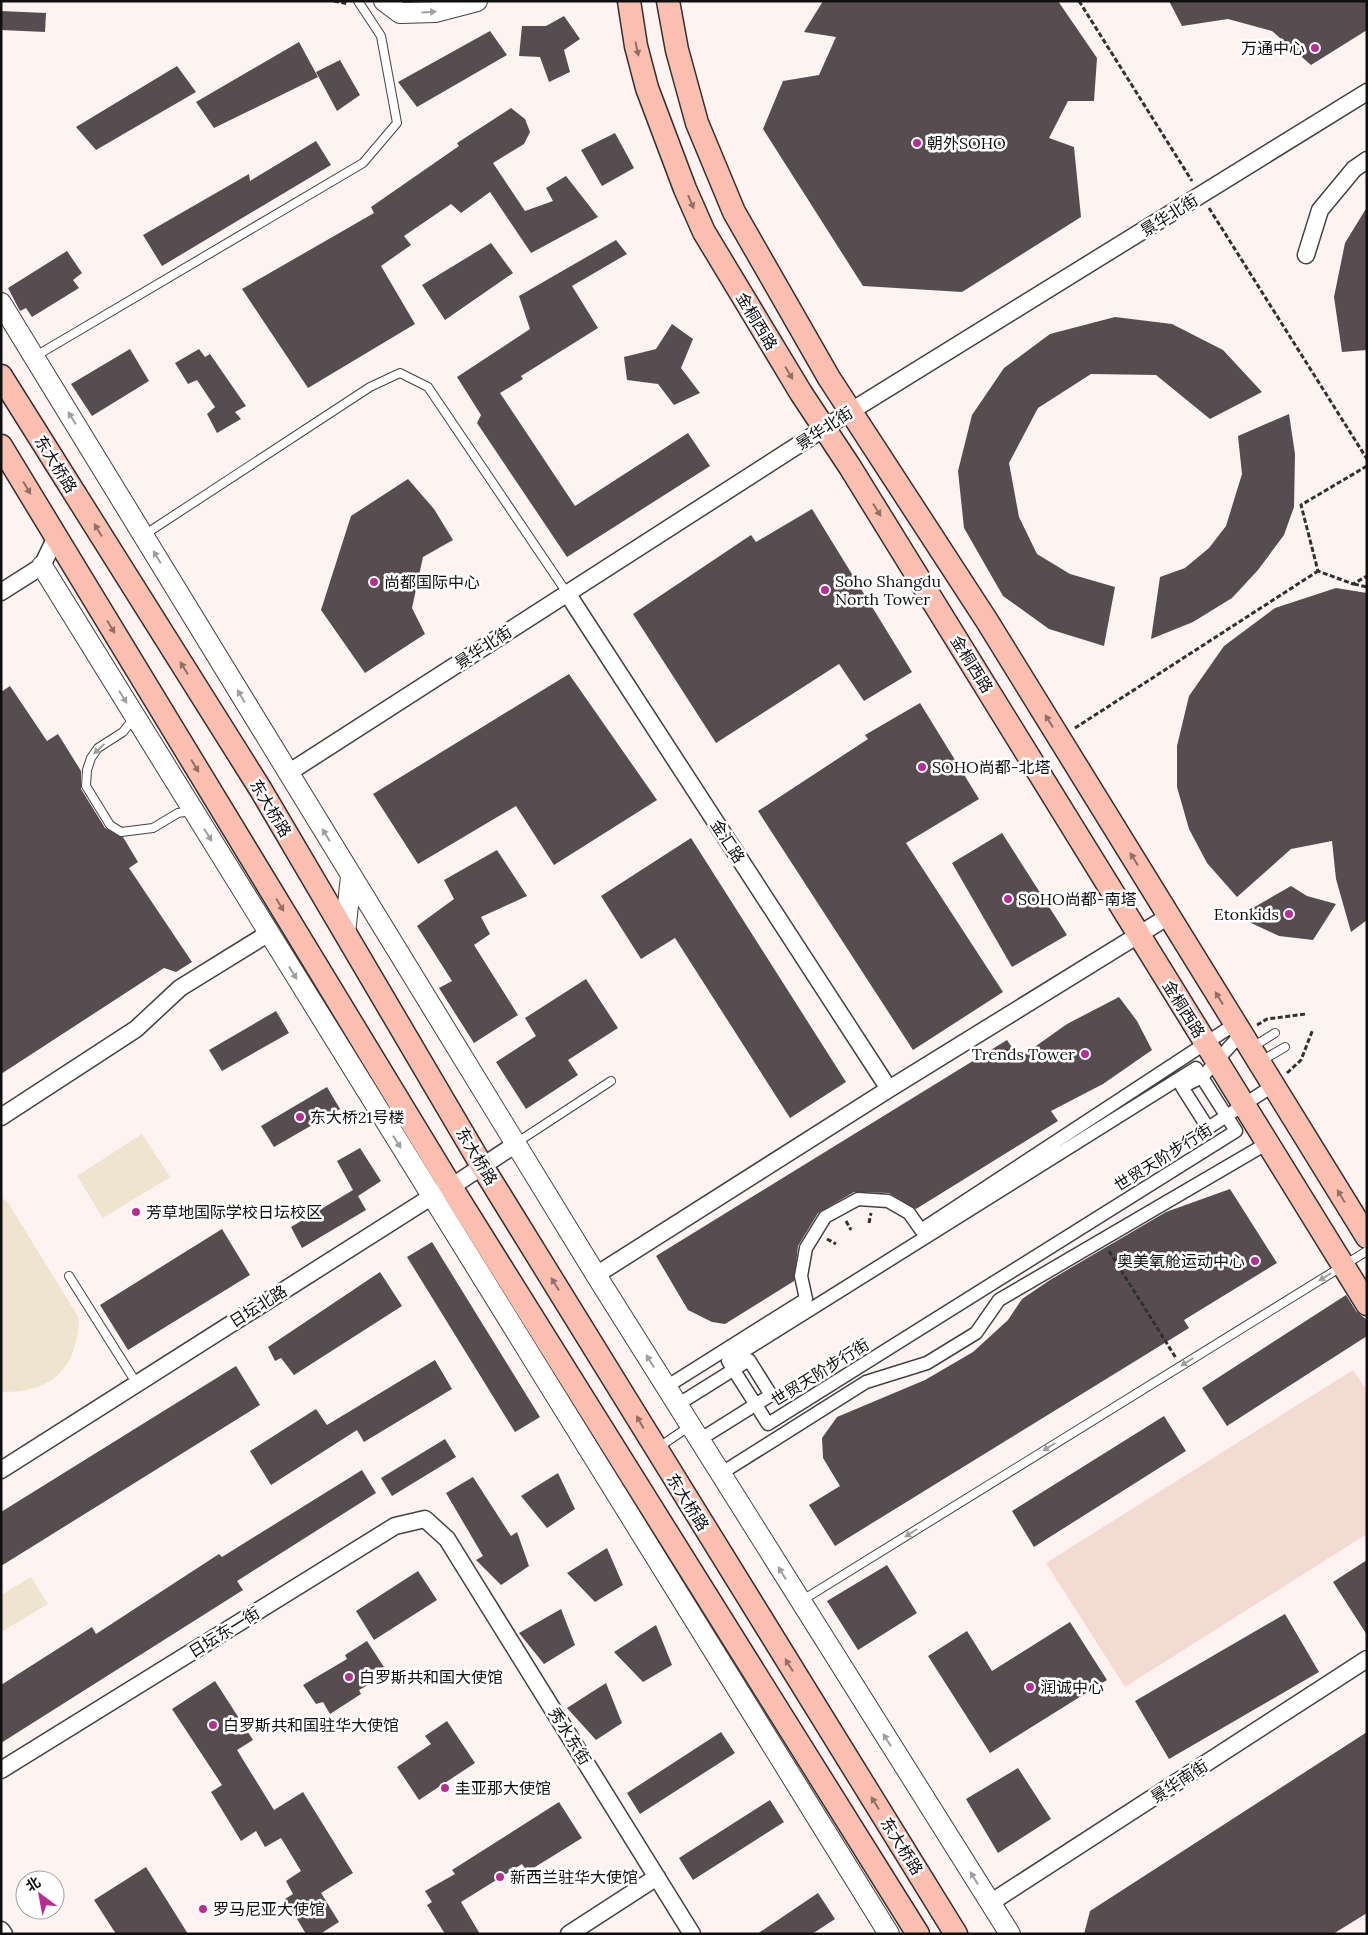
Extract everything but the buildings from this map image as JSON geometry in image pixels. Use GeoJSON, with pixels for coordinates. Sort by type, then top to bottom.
{"type":"FeatureCollection","features":[{"type":"Feature","properties":{"kind":"main road","name":"金桐西路"},"geometry":{"type":"LineString","coordinates":[[629,1],[636,46],[647,88],[694,210],[719,257],[1139,935],[1235,1110],[1343,1266],[1367,1304]]}},
{"type":"Feature","properties":{"kind":"main road","name":"金桐西路"},"geometry":{"type":"LineString","coordinates":[[668,1],[685,84],[697,123],[734,212],[829,378],[982,612],[1367,1237]]}},
{"type":"Feature","properties":{"kind":"main road","name":"东大桥路"},"geometry":{"type":"LineString","coordinates":[[1,376],[261,790],[482,1166],[956,1934]]}},
{"type":"Feature","properties":{"kind":"main road","name":"东大桥路"},"geometry":{"type":"LineString","coordinates":[[1,446],[451,1187],[918,1934]]}},
{"type":"Feature","properties":{"kind":"street"},"geometry":{"type":"LineString","coordinates":[[384,1],[400,13],[434,12],[477,1]]}},
{"type":"Feature","properties":{"kind":"street","name":"景华北街"},"geometry":{"type":"LineString","coordinates":[[288,773],[824,428],[1367,92]]}},
{"type":"Feature","properties":{"kind":"street"},"geometry":{"type":"LineString","coordinates":[[1306,255],[1320,210],[1354,169],[1367,160]]}},
{"type":"Feature","properties":{"kind":"street"},"geometry":{"type":"LineString","coordinates":[[1,304],[596,1275],[1010,1934]]}},
{"type":"Feature","properties":{"kind":"street"},"geometry":{"type":"LineString","coordinates":[[1,592],[42,566],[56,537]]}},
{"type":"Feature","properties":{"kind":"street"},"geometry":{"type":"LineString","coordinates":[[42,566],[889,1934]]}},
{"type":"Feature","properties":{"kind":"street","name":"金汇路"},"geometry":{"type":"LineString","coordinates":[[567,593],[889,1089]]}},
{"type":"Feature","properties":{"kind":"street"},"geometry":{"type":"LineString","coordinates":[[345,934],[351,876]]}},
{"type":"Feature","properties":{"kind":"street"},"geometry":{"type":"LineString","coordinates":[[596,1275],[889,1089],[1169,916]]}},
{"type":"Feature","properties":{"kind":"street"},"geometry":{"type":"LineString","coordinates":[[1,1117],[136,1029],[180,988],[268,933]]}},
{"type":"Feature","properties":{"kind":"street"},"geometry":{"type":"LineString","coordinates":[[666,1386],[806,1299],[801,1276],[806,1248],[825,1217],[858,1199],[888,1201],[909,1213],[920,1230],[1208,1060],[1247,1042]]}},
{"type":"Feature","properties":{"kind":"street"},"geometry":{"type":"LineString","coordinates":[[734,1370],[728,1361],[1208,1060],[1247,1042]]}},
{"type":"Feature","properties":{"kind":"street"},"geometry":{"type":"LineString","coordinates":[[1208,1060],[1182,1087],[1208,1128],[1274,1086]]}},
{"type":"Feature","properties":{"kind":"street","name":"世贸天阶步行街"},"geometry":{"type":"LineString","coordinates":[[734,1370],[768,1424],[1236,1131],[1235,1110]]}},
{"type":"Feature","properties":{"kind":"street","name":"日坛北路"},"geometry":{"type":"LineString","coordinates":[[2,1466],[137,1384],[431,1197],[451,1187],[516,1144]]}},
{"type":"Feature","properties":{"kind":"street"},"geometry":{"type":"LineString","coordinates":[[720,1474],[866,1382],[927,1363],[976,1334],[999,1300],[1260,1148]]}},
{"type":"Feature","properties":{"kind":"street"},"geometry":{"type":"LineString","coordinates":[[677,1405],[750,1360],[771,1395],[756,1405],[695,1433]]}},
{"type":"Feature","properties":{"kind":"street","name":"日坛东一街"},"geometry":{"type":"LineString","coordinates":[[1,1770],[395,1526],[425,1519],[447,1538]]}},
{"type":"Feature","properties":{"kind":"street","name":"秀水东街"},"geometry":{"type":"LineString","coordinates":[[447,1538],[692,1934]]}},
{"type":"Feature","properties":{"kind":"street","name":"景华南街"},"geometry":{"type":"LineString","coordinates":[[990,1903],[1367,1659]]}},
{"type":"Feature","properties":{"kind":"street"},"geometry":{"type":"LineString","coordinates":[[569,1934],[657,1877]]}},
{"type":"Feature","properties":{"kind":"street"},"geometry":{"type":"LineString","coordinates":[[1,1930],[4,1934]]}},
{"type":"Feature","properties":{"kind":"lane"},"geometry":{"type":"LineString","coordinates":[[34,357],[363,162],[397,123],[381,36],[358,1]]}},
{"type":"Feature","properties":{"kind":"lane"},"geometry":{"type":"LineString","coordinates":[[144,535],[370,387],[400,374],[428,387],[567,593]]}},
{"type":"Feature","properties":{"kind":"lane"},"geometry":{"type":"LineString","coordinates":[[135,717],[123,732],[98,748],[91,758],[87,770],[86,786],[110,825],[121,832],[153,828],[178,813],[193,811]]}},
{"type":"Feature","properties":{"kind":"lane"},"geometry":{"type":"LineString","coordinates":[[1247,1042],[1275,1033]]}},
{"type":"Feature","properties":{"kind":"lane"},"geometry":{"type":"LineString","coordinates":[[1247,1042],[1284,1046]]}},
{"type":"Feature","properties":{"kind":"lane"},"geometry":{"type":"LineString","coordinates":[[516,1144],[610,1081]]}},
{"type":"Feature","properties":{"kind":"lane"},"geometry":{"type":"LineString","coordinates":[[800,1602],[1367,1251]]}},
{"type":"Feature","properties":{"kind":"lane"},"geometry":{"type":"LineString","coordinates":[[69,1276],[137,1384]]}},
{"type":"Feature","properties":{"kind":"lane"},"geometry":{"type":"LineString","coordinates":[[656,1449],[695,1433]]}},
{"type":"Feature","properties":{"kind":"path"},"geometry":{"type":"LineString","coordinates":[[1079,1],[1367,459]]}},
{"type":"Feature","properties":{"kind":"path"},"geometry":{"type":"LineString","coordinates":[[1318,572],[1301,505],[1367,466]]}},
{"type":"Feature","properties":{"kind":"path"},"geometry":{"type":"LineString","coordinates":[[1059,738],[1318,572]]}},
{"type":"Feature","properties":{"kind":"path"},"geometry":{"type":"LineString","coordinates":[[1318,572],[1367,587]]}},
{"type":"Feature","properties":{"kind":"path"},"geometry":{"type":"LineString","coordinates":[[1353,584],[1367,576]]}},
{"type":"Feature","properties":{"kind":"path"},"geometry":{"type":"LineString","coordinates":[[1274,1086],[1301,1060],[1313,1029]]}},
{"type":"Feature","properties":{"kind":"path"},"geometry":{"type":"LineString","coordinates":[[1103,1240],[1180,1366]]}},
{"type":"Feature","properties":{"kind":"shaded area"},"geometry":{"type":"Polygon","coordinates":[[[142,1134],[170,1177],[103,1218],[77,1176],[142,1134]]]}},
{"type":"Feature","properties":{"kind":"shaded area"},"geometry":{"type":"Polygon","coordinates":[[[1,1198],[7,1201],[79,1318],[73,1351],[67,1364],[58,1375],[34,1388],[1,1392],[1,1198]]]}},
{"type":"Feature","properties":{"kind":"shaded area"},"geometry":{"type":"Polygon","coordinates":[[[1353,1370],[1367,1391],[1367,1534],[1125,1687],[1046,1563],[1353,1370]]]}},
{"type":"Feature","properties":{"kind":"shaded area"},"geometry":{"type":"Polygon","coordinates":[[[31,1577],[48,1604],[1,1632],[1,1595],[31,1577]]]}},
{"type":"Feature","properties":{"kind":"place","name":"万通中心"},"geometry":{"type":"Point","coordinates":[1315,48]}},
{"type":"Feature","properties":{"kind":"place","name":"朝外SOHO"},"geometry":{"type":"Point","coordinates":[917,143]}},
{"type":"Feature","properties":{"kind":"place","name":"尚都国际中心"},"geometry":{"type":"Point","coordinates":[374,582]}},
{"type":"Feature","properties":{"kind":"place","name":"Soho Shangdu North Tower"},"geometry":{"type":"Point","coordinates":[825,590]}},
{"type":"Feature","properties":{"kind":"place","name":"SOHO尚都-北塔"},"geometry":{"type":"Point","coordinates":[922,767]}},
{"type":"Feature","properties":{"kind":"place","name":"SOHO尚都-南塔"},"geometry":{"type":"Point","coordinates":[1008,899]}},
{"type":"Feature","properties":{"kind":"place","name":"Etonkids"},"geometry":{"type":"Point","coordinates":[1289,914]}},
{"type":"Feature","properties":{"kind":"place","name":"Trends Tower"},"geometry":{"type":"Point","coordinates":[1085,1054]}},
{"type":"Feature","properties":{"kind":"place","name":"东大桥21号楼"},"geometry":{"type":"Point","coordinates":[300,1117]}},
{"type":"Feature","properties":{"kind":"place","name":"芳草地国际学校日坛校区"},"geometry":{"type":"Point","coordinates":[136,1212]}},
{"type":"Feature","properties":{"kind":"place","name":"奥美氧舱运动中心"},"geometry":{"type":"Point","coordinates":[1255,1261]}},
{"type":"Feature","properties":{"kind":"place","name":"白罗斯共和国大使馆"},"geometry":{"type":"Point","coordinates":[349,1677]}},
{"type":"Feature","properties":{"kind":"place","name":"润诚中心"},"geometry":{"type":"Point","coordinates":[1030,1687]}},
{"type":"Feature","properties":{"kind":"place","name":"白罗斯共和国驻华大使馆"},"geometry":{"type":"Point","coordinates":[213,1725]}},
{"type":"Feature","properties":{"kind":"place","name":"圭亚那大使馆"},"geometry":{"type":"Point","coordinates":[445,1788]}},
{"type":"Feature","properties":{"kind":"place","name":"新西兰驻华大使馆"},"geometry":{"type":"Point","coordinates":[500,1877]}},
{"type":"Feature","properties":{"kind":"place","name":"罗马尼亚大使馆"},"geometry":{"type":"Point","coordinates":[203,1909]}}]}
